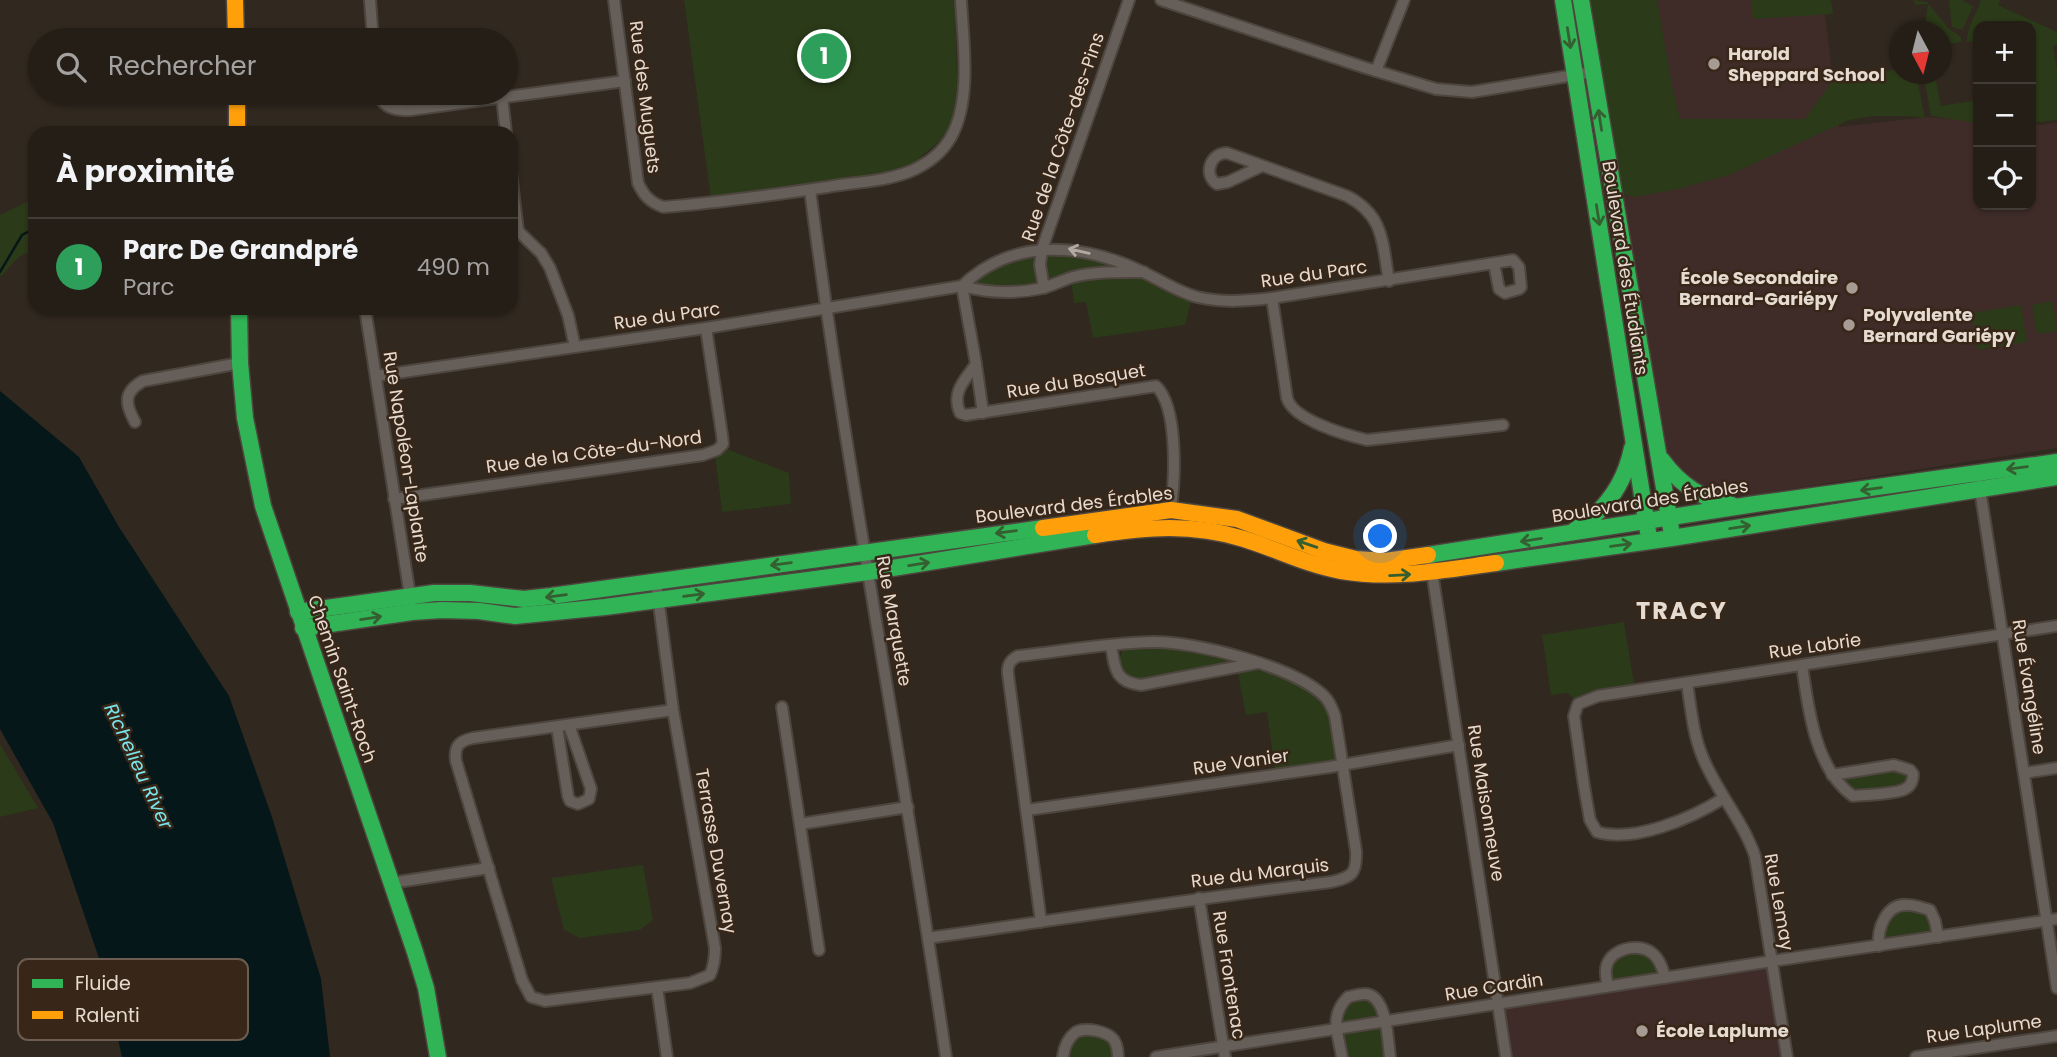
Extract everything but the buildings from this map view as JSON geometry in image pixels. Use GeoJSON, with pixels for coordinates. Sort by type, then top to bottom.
{"type":"FeatureCollection","features":[{"type":"Feature","properties":{"kind":"street"},"geometry":{"type":"LineString","coordinates":[[235,0],[236,28]]}},
{"type":"Feature","properties":{"kind":"street"},"geometry":{"type":"LineString","coordinates":[[370,0],[372,28]]}},
{"type":"Feature","properties":{"kind":"street","name":"Rue des Muguets"},"geometry":{"type":"LineString","coordinates":[[614,0],[638,183],[643,195],[663,207],[810,190],[894,176],[923,165],[937,155],[951,137],[959,117],[962,99],[961,0]]}},
{"type":"Feature","properties":{"kind":"street","name":"Rue de la Côte-des-Pins"},"geometry":{"type":"LineString","coordinates":[[1044,288],[1040,265],[1042,249],[1129,0]]}},
{"type":"Feature","properties":{"kind":"street"},"geometry":{"type":"LineString","coordinates":[[1161,0],[1436,89],[1472,92],[1592,72]]}},
{"type":"Feature","properties":{"kind":"street"},"geometry":{"type":"LineString","coordinates":[[1376,71],[1404,0]]}},
{"type":"Feature","properties":{"kind":"street","name":"Boulevard des Étudiants"},"geometry":{"type":"LineString","coordinates":[[1563,0],[1650,541]]}},
{"type":"Feature","properties":{"kind":"street","name":"Boulevard des Étudiants"},"geometry":{"type":"LineString","coordinates":[[1581,0],[1672,538]]}},
{"type":"Feature","properties":{"kind":"street"},"geometry":{"type":"LineString","coordinates":[[518,95],[625,81]]}},
{"type":"Feature","properties":{"kind":"street"},"geometry":{"type":"LineString","coordinates":[[237,105],[237,126]]}},
{"type":"Feature","properties":{"kind":"street"},"geometry":{"type":"LineString","coordinates":[[385,105],[399,111],[443,105]]}},
{"type":"Feature","properties":{"kind":"street"},"geometry":{"type":"LineString","coordinates":[[503,105],[505,126]]}},
{"type":"Feature","properties":{"kind":"street"},"geometry":{"type":"LineString","coordinates":[[1262,166],[1228,182],[1217,184],[1208,172],[1215,155],[1227,153],[1347,196],[1374,217],[1381,233],[1389,281]]}},
{"type":"Feature","properties":{"kind":"street","name":"Rue Marquette"},"geometry":{"type":"LineString","coordinates":[[810,190],[946,1057]]}},
{"type":"Feature","properties":{"kind":"street"},"geometry":{"type":"LineString","coordinates":[[518,234],[541,253],[550,268],[566,307],[575,347]]}},
{"type":"Feature","properties":{"kind":"street","name":"Rue du Parc"},"geometry":{"type":"LineString","coordinates":[[962,286],[976,273],[1011,256],[1042,249],[1077,251],[1118,262],[1194,296],[1234,302],[1389,281],[1494,263]]}},
{"type":"Feature","properties":{"kind":"street","name":"Rue du Parc"},"geometry":{"type":"LineString","coordinates":[[376,376],[706,328],[962,286],[999,292],[1044,288],[1074,277],[1092,274],[1144,272]]}},
{"type":"Feature","properties":{"kind":"street","name":"Rue du Bosquet"},"geometry":{"type":"LineString","coordinates":[[962,286],[983,414],[1156,386],[1162,392],[1168,408],[1174,443],[1174,484],[1169,518]]}},
{"type":"Feature","properties":{"kind":"street"},"geometry":{"type":"LineString","coordinates":[[1272,298],[1289,404],[1304,417],[1347,435],[1367,440],[1503,425]]}},
{"type":"Feature","properties":{"kind":"street","name":"Chemin Saint-Roch"},"geometry":{"type":"LineString","coordinates":[[239,315],[244,418],[256,476],[303,628],[426,988],[438,1057]]}},
{"type":"Feature","properties":{"kind":"street","name":"Rue Napoléon-Laplante"},"geometry":{"type":"LineString","coordinates":[[366,315],[411,603]]}},
{"type":"Feature","properties":{"kind":"street","name":"Rue de la Côte-du-Nord"},"geometry":{"type":"LineString","coordinates":[[394,499],[703,455],[717,450],[723,444],[706,328]]}},
{"type":"Feature","properties":{"kind":"street"},"geometry":{"type":"LineString","coordinates":[[135,422],[127,402],[130,391],[143,381],[240,363]]}},
{"type":"Feature","properties":{"kind":"street"},"geometry":{"type":"LineString","coordinates":[[976,364],[959,388],[956,401],[960,413],[983,414]]}},
{"type":"Feature","properties":{"kind":"street"},"geometry":{"type":"LineString","coordinates":[[1564,534],[1584,525],[1610,499],[1627,467],[1633,438]]}},
{"type":"Feature","properties":{"kind":"street"},"geometry":{"type":"LineString","coordinates":[[1658,453],[1672,475],[1693,492],[1735,505],[1755,504]]}},
{"type":"Feature","properties":{"kind":"street","name":"Boulevard des Érables"},"geometry":{"type":"LineString","coordinates":[[298,612],[411,603],[442,610],[515,616],[605,607],[868,572],[1141,528],[1169,518],[1201,529],[1231,535],[1329,568],[1385,576],[1433,573],[1672,538],[1979,481],[2057,462]]}},
{"type":"Feature","properties":{"kind":"street","name":"Boulevard des Érables"},"geometry":{"type":"LineString","coordinates":[[303,628],[411,603],[434,593],[470,593],[524,599],[865,551],[1169,518],[1219,516],[1243,521],[1332,552],[1361,560],[1378,561],[1755,504],[1979,481],[2057,477]]}},
{"type":"Feature","properties":{"kind":"street","name":"Rue Évangéline"},"geometry":{"type":"LineString","coordinates":[[1979,481],[2025,773],[2052,920],[2057,988]]}},
{"type":"Feature","properties":{"kind":"street","name":"Rue Maisonneuve"},"geometry":{"type":"LineString","coordinates":[[1430,555],[1506,1057]]}},
{"type":"Feature","properties":{"kind":"street","name":"Terrasse Duvernay"},"geometry":{"type":"LineString","coordinates":[[656,582],[673,710],[715,958],[709,975],[690,983],[545,1000],[531,997],[522,980],[456,761],[457,745],[473,738],[673,710]]}},
{"type":"Feature","properties":{"kind":"street","name":"Rue Labrie"},"geometry":{"type":"LineString","coordinates":[[1724,798],[1684,819],[1655,828],[1616,834],[1597,832],[1590,820],[1574,716],[1578,704],[1598,696],[2057,626]]}},
{"type":"Feature","properties":{"kind":"street","name":"Rue du Marquis"},"geometry":{"type":"LineString","coordinates":[[928,938],[1041,922],[1199,898],[1331,882],[1352,875],[1356,851],[1335,716],[1326,698],[1288,673],[1260,663],[1172,642],[1111,645],[1018,656],[1009,663],[1007,674],[1041,922]]}},
{"type":"Feature","properties":{"kind":"street"},"geometry":{"type":"LineString","coordinates":[[1111,645],[1116,672],[1120,678],[1141,685],[1260,663]]}},
{"type":"Feature","properties":{"kind":"street"},"geometry":{"type":"LineString","coordinates":[[1802,665],[1812,727],[1832,775],[1842,788],[1853,796],[1905,789],[1913,780],[1910,770],[1894,765],[1832,775]]}},
{"type":"Feature","properties":{"kind":"street","name":"Rue Lemay"},"geometry":{"type":"LineString","coordinates":[[1687,683],[1700,749],[1755,856],[1787,1057]]}},
{"type":"Feature","properties":{"kind":"street"},"geometry":{"type":"LineString","coordinates":[[782,707],[819,950]]}},
{"type":"Feature","properties":{"kind":"street"},"geometry":{"type":"LineString","coordinates":[[556,727],[568,796],[570,801],[578,804],[589,799],[591,789],[569,725]]}},
{"type":"Feature","properties":{"kind":"street","name":"Rue Vanier"},"geometry":{"type":"LineString","coordinates":[[1027,810],[1460,746]]}},
{"type":"Feature","properties":{"kind":"street"},"geometry":{"type":"LineString","coordinates":[[2025,773],[2057,768]]}},
{"type":"Feature","properties":{"kind":"street"},"geometry":{"type":"LineString","coordinates":[[800,824],[908,807]]}},
{"type":"Feature","properties":{"kind":"street"},"geometry":{"type":"LineString","coordinates":[[391,883],[489,868]]}},
{"type":"Feature","properties":{"kind":"street","name":"Rue Frontenac"},"geometry":{"type":"LineString","coordinates":[[1199,898],[1224,1052]]}},
{"type":"Feature","properties":{"kind":"street"},"geometry":{"type":"LineString","coordinates":[[1879,946],[1878,934],[1882,921],[1899,905],[1930,910],[1938,937]]}},
{"type":"Feature","properties":{"kind":"street","name":"Rue Cardin"},"geometry":{"type":"LineString","coordinates":[[1156,1057],[1224,1052],[1385,1021],[2052,920]]}},
{"type":"Feature","properties":{"kind":"street"},"geometry":{"type":"LineString","coordinates":[[1608,986],[1608,961],[1619,951],[1626,949],[1645,949],[1653,954],[1663,968],[1665,978]]}},
{"type":"Feature","properties":{"kind":"street"},"geometry":{"type":"LineString","coordinates":[[657,987],[667,1057]]}},
{"type":"Feature","properties":{"kind":"street"},"geometry":{"type":"LineString","coordinates":[[1342,1057],[1337,1010],[1348,997],[1372,995],[1380,1004],[1391,1057]]}},
{"type":"Feature","properties":{"kind":"street"},"geometry":{"type":"LineString","coordinates":[[1063,1057],[1068,1041],[1076,1032],[1083,1031],[1097,1031],[1108,1035],[1114,1041],[1118,1057]]}},
{"type":"Feature","properties":{"kind":"street","name":"Rue Laplume"},"geometry":{"type":"LineString","coordinates":[[1916,1057],[2057,1036]]}},
{"type":"Feature","properties":{"kind":"shaded area","name":"Polyvalente Bernard Gariépy"},"geometry":{"type":"Polygon","coordinates":[[[1588,0],[1823,0],[1839,127],[1927,117],[1973,121],[1973,210],[2036,210],[2036,124],[2057,122],[2057,448],[1746,496],[1714,492],[1691,480],[1674,463],[1663,445],[1588,0]]]}},
{"type":"Feature","properties":{"kind":"shaded area","name":"École Laplume"},"geometry":{"type":"Polygon","coordinates":[[[1770,964],[1784,1057],[1508,1057],[1500,1004],[1770,964]]]}},
{"type":"Feature","properties":{"kind":"green space"},"geometry":{"type":"Polygon","coordinates":[[[684,0],[955,0],[958,112],[949,133],[907,169],[808,187],[711,199],[684,0]]]}},
{"type":"Feature","properties":{"kind":"green space"},"geometry":{"type":"Polygon","coordinates":[[[1589,0],[1657,0],[1680,119],[1805,119],[1834,79],[1889,71],[1889,84],[1918,84],[1925,118],[1873,116],[1849,120],[1729,175],[1636,197],[1619,193],[1589,0]]]}},
{"type":"Feature","properties":{"kind":"green space"},"geometry":{"type":"Polygon","coordinates":[[[1751,0],[1831,0],[1833,14],[1753,19],[1751,0]]]}},
{"type":"Feature","properties":{"kind":"green space"},"geometry":{"type":"Polygon","coordinates":[[[1913,0],[1927,2],[1942,21],[1925,21],[1928,4],[1915,5],[1913,0]]]}},
{"type":"Feature","properties":{"kind":"green space"},"geometry":{"type":"Polygon","coordinates":[[[1949,0],[1962,0],[1973,6],[1963,29],[1952,27],[1949,0]]]}},
{"type":"Feature","properties":{"kind":"green space"},"geometry":{"type":"Polygon","coordinates":[[[1981,0],[2000,0],[1998,5],[2033,21],[1973,21],[1973,41],[1967,42],[1970,26],[1981,0]]]}},
{"type":"Feature","properties":{"kind":"green space"},"geometry":{"type":"Polygon","coordinates":[[[2036,22],[2057,32],[2057,45],[2053,46],[2057,69],[2057,120],[2036,122],[2036,22]]]}},
{"type":"Feature","properties":{"kind":"green space"},"geometry":{"type":"Polygon","coordinates":[[[1952,31],[1961,37],[1961,42],[1952,43],[1952,31]]]}},
{"type":"Feature","properties":{"kind":"green space"},"geometry":{"type":"Polygon","coordinates":[[[1925,84],[1937,84],[1941,106],[1973,101],[1973,122],[1931,116],[1925,84]]]}},
{"type":"Feature","properties":{"kind":"green space"},"geometry":{"type":"Polygon","coordinates":[[[28,201],[28,253],[12,264],[2,276],[0,275],[0,215],[28,201]]]}},
{"type":"Feature","properties":{"kind":"green space"},"geometry":{"type":"Polygon","coordinates":[[[1067,252],[1131,269],[1035,285],[976,284],[979,276],[1013,259],[1067,252]]]}},
{"type":"Feature","properties":{"kind":"green space"},"geometry":{"type":"Polygon","coordinates":[[[1143,274],[1192,297],[1185,325],[1093,338],[1086,302],[1074,303],[1071,281],[1143,274]]]}},
{"type":"Feature","properties":{"kind":"green space"},"geometry":{"type":"Polygon","coordinates":[[[2053,301],[2057,331],[2037,334],[2032,305],[2053,301]]]}},
{"type":"Feature","properties":{"kind":"green space"},"geometry":{"type":"Polygon","coordinates":[[[2021,305],[2027,342],[1977,350],[1971,313],[2021,305]]]}},
{"type":"Feature","properties":{"kind":"green space"},"geometry":{"type":"Polygon","coordinates":[[[724,448],[789,473],[791,504],[722,512],[715,455],[724,448]]]}},
{"type":"Feature","properties":{"kind":"green space"},"geometry":{"type":"Polygon","coordinates":[[[1624,622],[1635,690],[1577,703],[1568,693],[1551,695],[1542,635],[1624,622]]]}},
{"type":"Feature","properties":{"kind":"green space"},"geometry":{"type":"Polygon","coordinates":[[[1197,643],[1302,681],[1331,706],[1340,762],[1275,771],[1267,712],[1246,715],[1237,669],[1135,683],[1116,667],[1125,644],[1197,643]]]}},
{"type":"Feature","properties":{"kind":"green space"},"geometry":{"type":"Polygon","coordinates":[[[0,744],[38,808],[0,817],[0,744]]]}},
{"type":"Feature","properties":{"kind":"green space"},"geometry":{"type":"Polygon","coordinates":[[[1893,767],[1912,775],[1905,788],[1853,795],[1835,776],[1893,767]]]}},
{"type":"Feature","properties":{"kind":"green space"},"geometry":{"type":"Polygon","coordinates":[[[643,865],[653,920],[640,930],[580,938],[564,930],[551,878],[643,865]]]}},
{"type":"Feature","properties":{"kind":"green space"},"geometry":{"type":"Polygon","coordinates":[[[1899,906],[1928,912],[1936,934],[1878,941],[1878,934],[1899,906]]]}},
{"type":"Feature","properties":{"kind":"green space"},"geometry":{"type":"Polygon","coordinates":[[[1644,950],[1665,975],[1610,984],[1609,961],[1614,956],[1644,950]]]}},
{"type":"Feature","properties":{"kind":"green space"},"geometry":{"type":"Polygon","coordinates":[[[1358,995],[1376,1000],[1388,1057],[1343,1057],[1337,1010],[1358,995]]]}},
{"type":"Feature","properties":{"kind":"green space"},"geometry":{"type":"Polygon","coordinates":[[[1083,1032],[1108,1037],[1118,1057],[1064,1057],[1067,1045],[1083,1032]]]}},
{"type":"Feature","properties":{"kind":"water","name":"Richelieu River"},"geometry":{"type":"Polygon","coordinates":[[[0,391],[79,457],[119,527],[229,696],[272,817],[321,979],[330,1057],[122,1057],[118,1040],[248,1040],[248,959],[99,959],[53,823],[0,729],[0,391]]]}},
{"type":"Feature","properties":{"kind":"waterway"},"geometry":{"type":"LineString","coordinates":[[0,272],[22,235],[28,232]]}},
{"type":"Feature","properties":{"kind":"traffic: fast"},"geometry":{"type":"LineString","coordinates":[[1563,0],[1648,532]]}},
{"type":"Feature","properties":{"kind":"traffic: fast"},"geometry":{"type":"LineString","coordinates":[[1581,0],[1671,529]]}},
{"type":"Feature","properties":{"kind":"traffic: fast"},"geometry":{"type":"LineString","coordinates":[[239,315],[245,418],[263,506],[415,952],[426,988],[438,1057]]}},
{"type":"Feature","properties":{"kind":"traffic: fast"},"geometry":{"type":"LineString","coordinates":[[1575,530],[1596,514],[1612,495],[1624,473],[1632,448]]}},
{"type":"Feature","properties":{"kind":"traffic: fast"},"geometry":{"type":"LineString","coordinates":[[1662,460],[1676,477],[1692,490],[1732,505]]}},
{"type":"Feature","properties":{"kind":"traffic: fast"},"geometry":{"type":"LineString","coordinates":[[1428,555],[1755,504],[2057,462]]}},
{"type":"Feature","properties":{"kind":"traffic: fast"},"geometry":{"type":"LineString","coordinates":[[1496,563],[2057,477]]}},
{"type":"Feature","properties":{"kind":"traffic: fast"},"geometry":{"type":"LineString","coordinates":[[298,612],[434,593],[470,593],[524,599],[551,596],[1043,528]]}},
{"type":"Feature","properties":{"kind":"traffic: fast"},"geometry":{"type":"LineString","coordinates":[[303,628],[412,612],[479,611],[515,616],[605,607],[868,572],[1095,535]]}},
{"type":"Feature","properties":{"kind":"traffic: slow"},"geometry":{"type":"LineString","coordinates":[[235,0],[236,28]]}},
{"type":"Feature","properties":{"kind":"traffic: slow"},"geometry":{"type":"LineString","coordinates":[[237,105],[237,126]]}},
{"type":"Feature","properties":{"kind":"traffic: slow"},"geometry":{"type":"LineString","coordinates":[[1043,528],[1171,510],[1237,519],[1324,551],[1356,559],[1385,561],[1428,555]]}},
{"type":"Feature","properties":{"kind":"traffic: slow"},"geometry":{"type":"LineString","coordinates":[[1095,535],[1170,528],[1206,530],[1244,539],[1316,565],[1360,574],[1419,573],[1496,563]]}},
{"type":"Feature","properties":{"kind":"place","name":"Parc De Grandpré"},"geometry":{"type":"Point","coordinates":[824,56]}},
{"type":"Feature","properties":{"kind":"place","name":"Harold Sheppard School"},"geometry":{"type":"Point","coordinates":[1714,64]}},
{"type":"Feature","properties":{"kind":"place","name":"École Secondaire Bernard-Gariépy"},"geometry":{"type":"Point","coordinates":[1852,288]}},
{"type":"Feature","properties":{"kind":"place","name":"Polyvalente Bernard Gariépy"},"geometry":{"type":"Point","coordinates":[1849,325]}},
{"type":"Feature","properties":{"kind":"place","name":"École Laplume"},"geometry":{"type":"Point","coordinates":[1642,1031]}},
{"type":"Feature","properties":{"kind":"district","name":"TRACY"},"geometry":{"type":"Point","coordinates":[1682,611]}}]}
